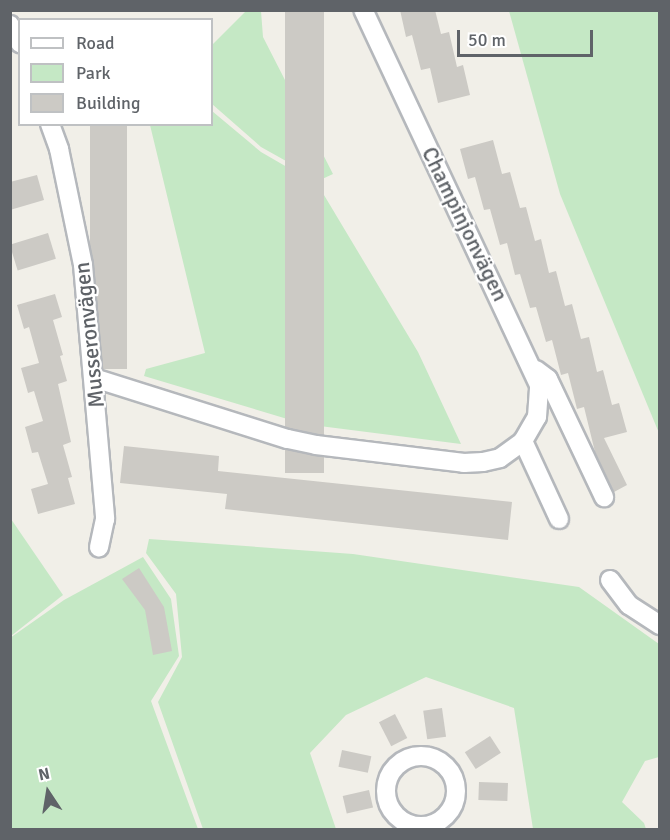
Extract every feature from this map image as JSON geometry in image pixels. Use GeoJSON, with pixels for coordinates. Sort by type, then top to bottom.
{"type":"FeatureCollection","features":[{"type":"Feature","properties":{"kind":"street","name":"Champinjonvägen"},"geometry":{"type":"LineString","coordinates":[[94,378],[288,440],[316,446],[464,463],[500,458],[523,441],[537,417],[540,401],[539,385],[363,10]]}},
{"type":"Feature","properties":{"kind":"street"},"geometry":{"type":"LineString","coordinates":[[10,25],[18,39]]}},
{"type":"Feature","properties":{"kind":"street","name":"Musseronvägen"},"geometry":{"type":"LineString","coordinates":[[51,126],[59,149],[83,265],[105,519],[99,548]]}},
{"type":"Feature","properties":{"kind":"street"},"geometry":{"type":"LineString","coordinates":[[532,367],[548,379],[604,497]]}},
{"type":"Feature","properties":{"kind":"street"},"geometry":{"type":"LineString","coordinates":[[523,441],[559,519]]}},
{"type":"Feature","properties":{"kind":"street"},"geometry":{"type":"LineString","coordinates":[[610,580],[629,605],[660,625]]}},
{"type":"Feature","properties":{"kind":"green space"},"geometry":{"type":"Polygon","coordinates":[[[247,10],[261,11],[263,37],[333,174],[320,180],[261,147],[213,105],[213,44],[247,10]]]}},
{"type":"Feature","properties":{"kind":"green space"},"geometry":{"type":"Polygon","coordinates":[[[509,11],[659,11],[659,433],[560,194],[509,11]]]}},
{"type":"Feature","properties":{"kind":"green space"},"geometry":{"type":"Polygon","coordinates":[[[213,112],[261,152],[318,185],[418,352],[461,444],[304,424],[144,376],[146,369],[205,353],[150,126],[213,126],[213,112]]]}},
{"type":"Feature","properties":{"kind":"green space"},"geometry":{"type":"Polygon","coordinates":[[[11,519],[63,595],[10,636],[11,519]]]}},
{"type":"Feature","properties":{"kind":"green space"},"geometry":{"type":"Polygon","coordinates":[[[149,539],[353,554],[579,587],[659,644],[659,757],[645,761],[622,802],[644,823],[646,829],[533,829],[514,708],[426,677],[346,715],[310,753],[336,829],[203,829],[158,702],[182,657],[176,594],[146,553],[149,539]]]}},
{"type":"Feature","properties":{"kind":"green space"},"geometry":{"type":"Polygon","coordinates":[[[143,557],[171,599],[179,656],[151,701],[198,829],[11,829],[10,638],[64,600],[143,557]]]}},
{"type":"Feature","properties":{"kind":"building"},"geometry":{"type":"Polygon","coordinates":[[[285,10],[324,10],[324,473],[285,473],[285,10]]]}},
{"type":"Feature","properties":{"kind":"building"},"geometry":{"type":"Polygon","coordinates":[[[400,10],[435,10],[441,34],[449,32],[457,67],[463,65],[470,95],[438,103],[430,68],[421,70],[412,35],[406,37],[400,10]]]}},
{"type":"Feature","properties":{"kind":"building"},"geometry":{"type":"Polygon","coordinates":[[[90,126],[127,126],[127,369],[90,369],[90,126]]]}},
{"type":"Feature","properties":{"kind":"building"},"geometry":{"type":"Polygon","coordinates":[[[493,140],[502,174],[510,172],[520,208],[526,207],[535,241],[541,239],[549,273],[556,271],[565,306],[572,304],[581,339],[589,337],[597,372],[603,370],[612,405],[619,403],[627,432],[604,438],[627,485],[614,492],[595,452],[584,407],[577,409],[568,373],[561,375],[552,340],[546,342],[536,307],[530,308],[520,274],[515,275],[507,243],[500,245],[490,209],[484,210],[475,177],[468,179],[460,149],[493,140]]]}},
{"type":"Feature","properties":{"kind":"building"},"geometry":{"type":"Polygon","coordinates":[[[37,175],[44,200],[10,210],[10,182],[37,175]]]}},
{"type":"Feature","properties":{"kind":"building"},"geometry":{"type":"Polygon","coordinates":[[[48,233],[56,259],[18,271],[10,245],[48,233]]]}},
{"type":"Feature","properties":{"kind":"building"},"geometry":{"type":"Polygon","coordinates":[[[55,294],[62,317],[53,320],[63,355],[60,356],[67,381],[58,384],[71,442],[63,445],[72,477],[68,478],[75,504],[38,514],[31,489],[48,484],[38,452],[32,453],[25,427],[43,421],[34,391],[28,393],[21,368],[39,363],[29,327],[24,329],[17,305],[55,294]]]}},
{"type":"Feature","properties":{"kind":"building"},"geometry":{"type":"Polygon","coordinates":[[[124,446],[219,456],[218,471],[512,502],[508,540],[225,509],[227,494],[120,483],[124,446]]]}},
{"type":"Feature","properties":{"kind":"building"},"geometry":{"type":"Polygon","coordinates":[[[139,568],[164,607],[172,651],[153,655],[145,610],[122,579],[139,568]]]}},
{"type":"Feature","properties":{"kind":"building"},"geometry":{"type":"Polygon","coordinates":[[[442,708],[446,737],[427,739],[423,711],[442,708]]]}},
{"type":"Feature","properties":{"kind":"building"},"geometry":{"type":"Polygon","coordinates":[[[395,714],[407,738],[391,746],[379,722],[395,714]]]}},
{"type":"Feature","properties":{"kind":"building"},"geometry":{"type":"Polygon","coordinates":[[[490,736],[501,753],[476,769],[465,752],[490,736]]]}},
{"type":"Feature","properties":{"kind":"building"},"geometry":{"type":"Polygon","coordinates":[[[342,750],[371,756],[368,773],[338,767],[342,750]]]}},
{"type":"Feature","properties":{"kind":"building"},"geometry":{"type":"Polygon","coordinates":[[[479,782],[508,783],[507,801],[478,800],[479,782]]]}},
{"type":"Feature","properties":{"kind":"building"},"geometry":{"type":"Polygon","coordinates":[[[369,790],[373,808],[347,814],[343,796],[369,790]]]}}]}
